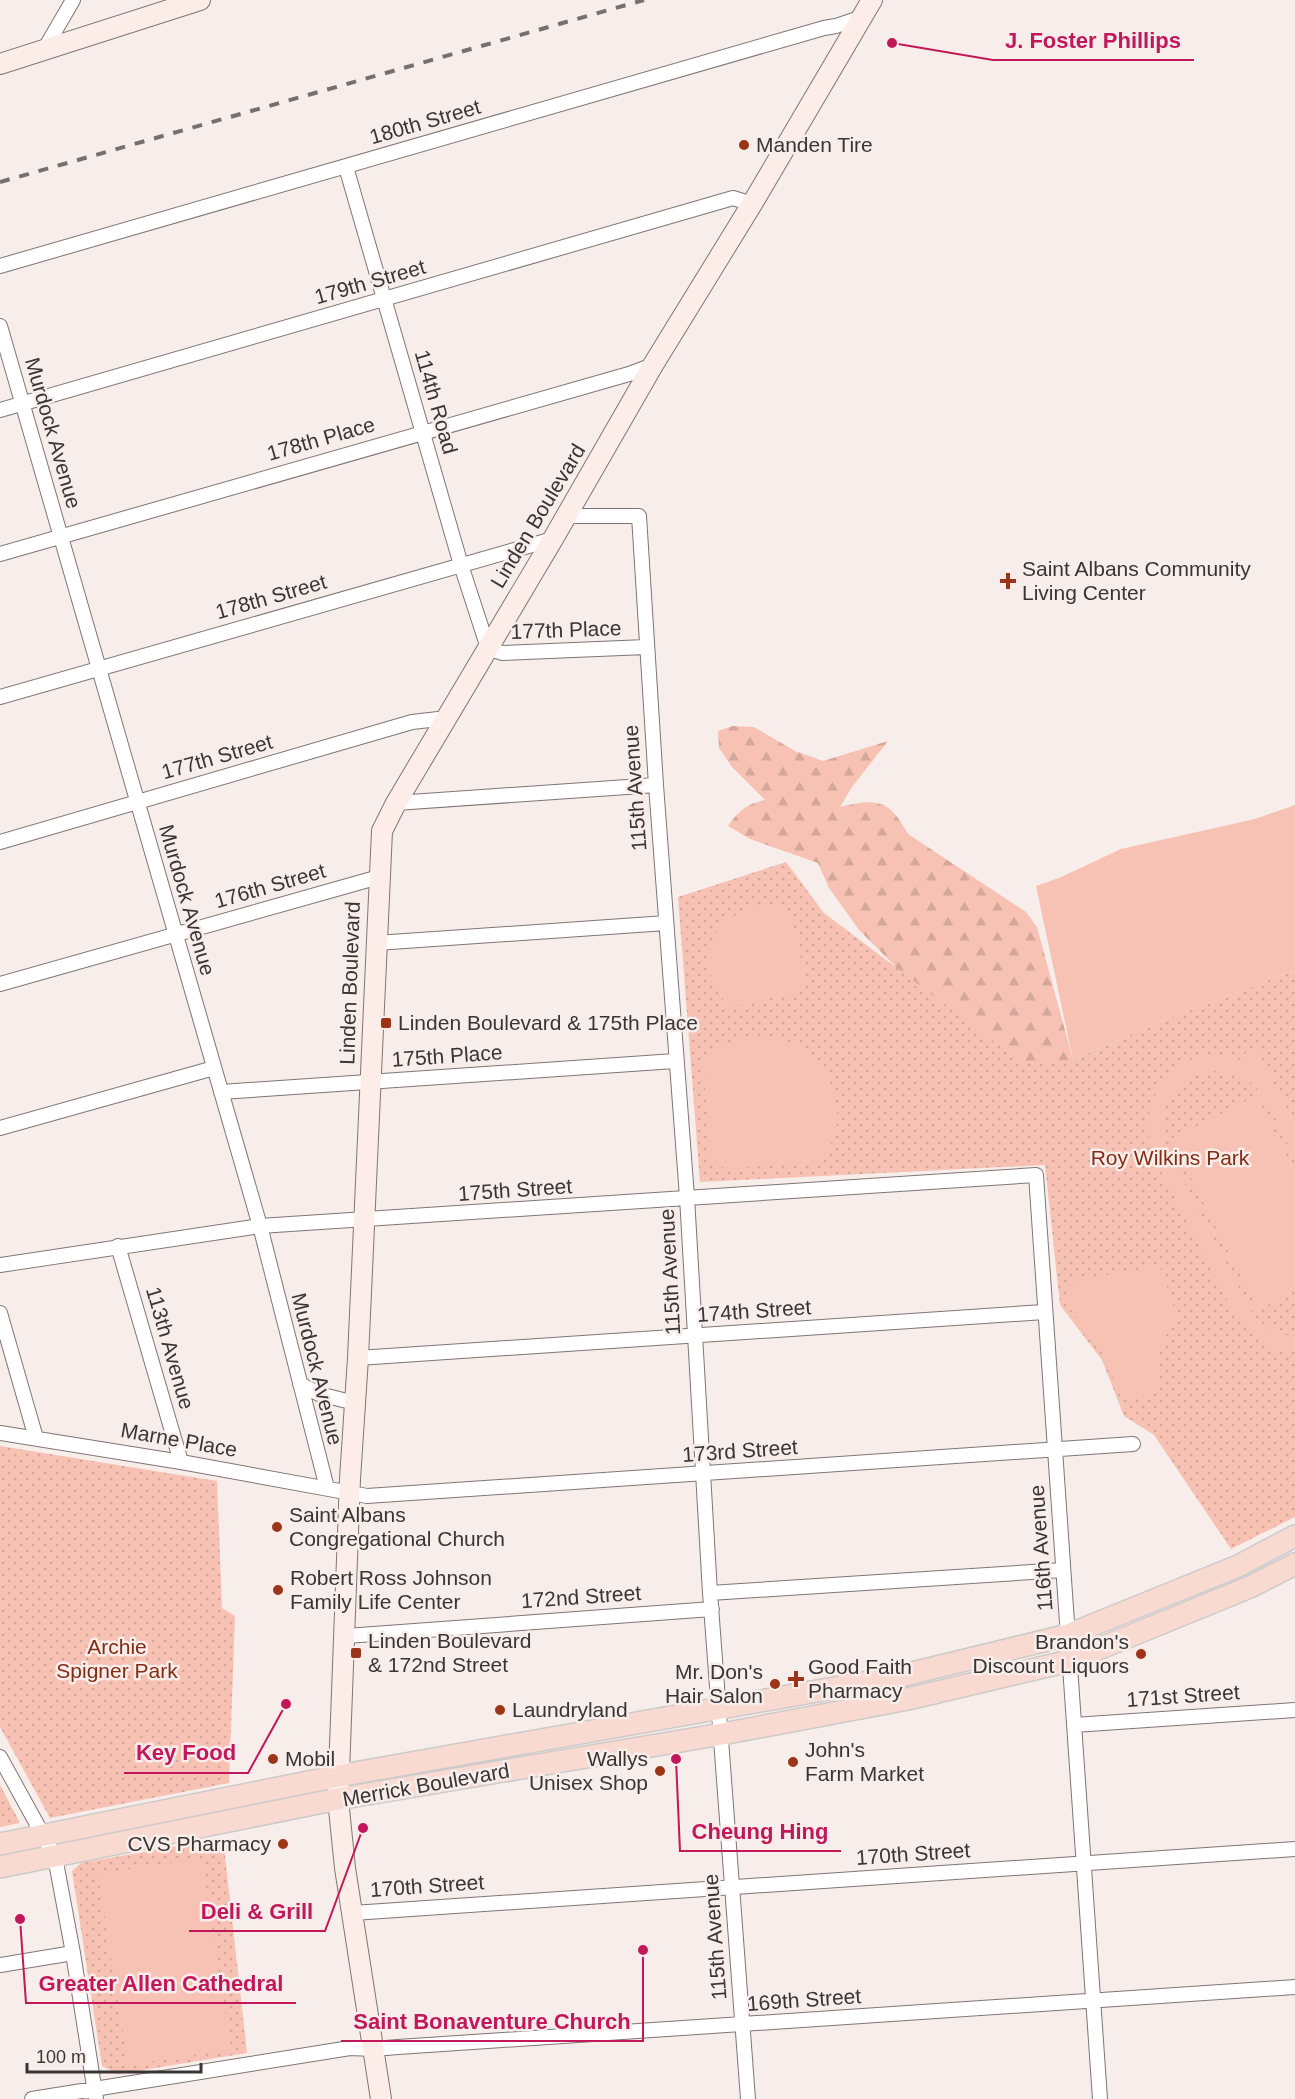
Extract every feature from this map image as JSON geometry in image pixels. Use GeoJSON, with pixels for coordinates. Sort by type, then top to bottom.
{"type":"FeatureCollection","features":[{"type":"Feature","properties":{"kind":"main road"},"geometry":{"type":"LineString","coordinates":[[0,64],[200,0]]}},
{"type":"Feature","properties":{"kind":"main road","name":"Linden Boulevard"},"geometry":{"type":"LineString","coordinates":[[381,2099],[345,1868],[338,1776],[382,831],[396,803],[553,539],[653,365],[752,204],[867,8]]}},
{"type":"Feature","properties":{"kind":"main road","name":"Merrick Boulevard"},"geometry":{"type":"LineString","coordinates":[[0,1844],[338,1776],[901,1676],[1068,1635],[1238,1566],[1295,1536]]}},
{"type":"Feature","properties":{"kind":"main road","name":"Merrick Boulevard"},"geometry":{"type":"LineString","coordinates":[[0,1867],[338,1799],[722,1734],[908,1699],[1069,1661],[1250,1587],[1295,1564]]}},
{"type":"Feature","properties":{"kind":"main road"},"geometry":{"type":"LineString","coordinates":[[901,1676],[908,1699]]}},
{"type":"Feature","properties":{"kind":"street"},"geometry":{"type":"LineString","coordinates":[[44,50],[73,0]]}},
{"type":"Feature","properties":{"kind":"street","name":"180th Street"},"geometry":{"type":"LineString","coordinates":[[0,266],[836,26],[867,8]]}},
{"type":"Feature","properties":{"kind":"street","name":"114th Road"},"geometry":{"type":"LineString","coordinates":[[346,166],[461,565],[488,648]]}},
{"type":"Feature","properties":{"kind":"street","name":"179th Street"},"geometry":{"type":"LineString","coordinates":[[0,410],[733,198],[752,204]]}},
{"type":"Feature","properties":{"kind":"street","name":"Murdock Avenue"},"geometry":{"type":"LineString","coordinates":[[0,326],[260,1226],[327,1488]]}},
{"type":"Feature","properties":{"kind":"street","name":"178th Place"},"geometry":{"type":"LineString","coordinates":[[0,554],[629,374],[653,365]]}},
{"type":"Feature","properties":{"kind":"street","name":"115th Avenue"},"geometry":{"type":"LineString","coordinates":[[566,516],[639,516],[675,1061],[687,1197],[710,1593],[748,2099]]}},
{"type":"Feature","properties":{"kind":"street","name":"178th Street"},"geometry":{"type":"LineString","coordinates":[[0,697],[553,539]]}},
{"type":"Feature","properties":{"kind":"street","name":"177th Place"},"geometry":{"type":"LineString","coordinates":[[488,648],[502,653],[646,647]]}},
{"type":"Feature","properties":{"kind":"street","name":"177th Street"},"geometry":{"type":"LineString","coordinates":[[0,842],[412,722],[447,718]]}},
{"type":"Feature","properties":{"kind":"street"},"geometry":{"type":"LineString","coordinates":[[396,803],[656,785]]}},
{"type":"Feature","properties":{"kind":"street","name":"176th Street"},"geometry":{"type":"LineString","coordinates":[[0,984],[379,877]]}},
{"type":"Feature","properties":{"kind":"street"},"geometry":{"type":"LineString","coordinates":[[376,943],[666,923]]}},
{"type":"Feature","properties":{"kind":"street","name":"175th Place"},"geometry":{"type":"LineString","coordinates":[[221,1092],[675,1061]]}},
{"type":"Feature","properties":{"kind":"street"},"geometry":{"type":"LineString","coordinates":[[0,1128],[214,1068]]}},
{"type":"Feature","properties":{"kind":"street","name":"175th Street"},"geometry":{"type":"LineString","coordinates":[[0,1265],[260,1226],[364,1221],[687,1197],[1036,1175]]}},
{"type":"Feature","properties":{"kind":"street","name":"116th Avenue"},"geometry":{"type":"LineString","coordinates":[[1036,1175],[1100,2099]]}},
{"type":"Feature","properties":{"kind":"street","name":"113th Avenue"},"geometry":{"type":"LineString","coordinates":[[118,1246],[181,1462]]}},
{"type":"Feature","properties":{"kind":"street","name":"174th Street"},"geometry":{"type":"LineString","coordinates":[[358,1358],[1044,1312]]}},
{"type":"Feature","properties":{"kind":"street"},"geometry":{"type":"LineString","coordinates":[[0,1313],[36,1438]]}},
{"type":"Feature","properties":{"kind":"street"},"geometry":{"type":"LineString","coordinates":[[300,1384],[319,1394],[355,1403]]}},
{"type":"Feature","properties":{"kind":"street","name":"Marne Place"},"geometry":{"type":"LineString","coordinates":[[0,1433],[350,1492]]}},
{"type":"Feature","properties":{"kind":"street","name":"173rd Street"},"geometry":{"type":"LineString","coordinates":[[350,1492],[367,1496],[1133,1444]]}},
{"type":"Feature","properties":{"kind":"street"},"geometry":{"type":"LineString","coordinates":[[710,1593],[1063,1570]]}},
{"type":"Feature","properties":{"kind":"street","name":"172nd Street"},"geometry":{"type":"LineString","coordinates":[[346,1636],[712,1609]]}},
{"type":"Feature","properties":{"kind":"street","name":"171st Street"},"geometry":{"type":"LineString","coordinates":[[1074,1725],[1295,1710]]}},
{"type":"Feature","properties":{"kind":"street"},"geometry":{"type":"LineString","coordinates":[[0,1757],[55,1857],[95,2094]]}},
{"type":"Feature","properties":{"kind":"street","name":"170th Street"},"geometry":{"type":"LineString","coordinates":[[353,1912],[1295,1849]]}},
{"type":"Feature","properties":{"kind":"street"},"geometry":{"type":"LineString","coordinates":[[0,1965],[73,1953]]}},
{"type":"Feature","properties":{"kind":"street","name":"169th Street"},"geometry":{"type":"LineString","coordinates":[[32,2099],[95,2094],[350,2048],[374,2049],[1295,1987]]}},
{"type":"Feature","properties":{"kind":"green space"},"geometry":{"type":"Polygon","coordinates":[[[733,726],[754,727],[795,751],[823,761],[888,741],[852,787],[840,807],[873,802],[888,808],[895,814],[908,834],[1026,912],[1037,927],[1073,1060],[1092,1062],[1084,1208],[893,964],[859,930],[829,888],[818,863],[750,839],[728,826],[744,808],[765,800],[732,767],[719,748],[718,731],[733,726]]]}},
{"type":"Feature","properties":{"kind":"green space"},"geometry":{"type":"Polygon","coordinates":[[[1295,805],[1295,970],[1157,1023],[1073,1060],[1036,886],[1059,878],[1121,849],[1255,819],[1295,805]]]}},
{"type":"Feature","properties":{"kind":"green space","name":"Roy Wilkins Park"},"geometry":{"type":"Polygon","coordinates":[[[786,862],[824,913],[1021,1062],[1073,1060],[1157,1023],[1295,970],[1295,1517],[1231,1549],[1154,1435],[1124,1416],[1102,1360],[1060,1305],[1045,1165],[700,1182],[678,897],[786,862]]]}},
{"type":"Feature","properties":{"kind":"green space"},"geometry":{"type":"Polygon","coordinates":[[[761,906],[776,907],[790,913],[806,980],[798,992],[731,1008],[719,993],[711,977],[708,961],[710,946],[727,921],[742,912],[761,906]]]}},
{"type":"Feature","properties":{"kind":"green space"},"geometry":{"type":"Polygon","coordinates":[[[761,1036],[781,1039],[806,1053],[816,1062],[831,1084],[837,1110],[837,1123],[835,1133],[822,1161],[725,1169],[710,1156],[703,1059],[730,1043],[761,1036]]]}},
{"type":"Feature","properties":{"kind":"green space"},"geometry":{"type":"Polygon","coordinates":[[[1256,1048],[1295,1125],[1295,1159],[1258,1089],[1239,1075],[1225,1072],[1197,1075],[1185,1081],[1174,1091],[1163,1117],[1164,1138],[1167,1149],[1253,1315],[1272,1330],[1295,1336],[1295,1351],[1267,1345],[1253,1335],[1234,1313],[1154,1157],[1148,1135],[1149,1113],[1156,1093],[1167,1076],[1183,1064],[1201,1057],[1222,1056],[1245,1062],[1242,1055],[1256,1048]]]}},
{"type":"Feature","properties":{"kind":"green space"},"geometry":{"type":"Polygon","coordinates":[[[1256,1096],[1295,1172],[1295,1291],[1258,1310],[1171,1139],[1256,1096]]]}},
{"type":"Feature","properties":{"kind":"green space"},"geometry":{"type":"Polygon","coordinates":[[[1160,1266],[1177,1316],[1160,1346],[1159,1392],[1122,1400],[1105,1358],[1066,1302],[1067,1282],[1160,1266]]]}},
{"type":"Feature","properties":{"kind":"green space","name":"Archie Spigner Park"},"geometry":{"type":"Polygon","coordinates":[[[0,1446],[217,1481],[222,1608],[235,1616],[229,1783],[50,1818],[0,1727],[0,1446]]]}},
{"type":"Feature","properties":{"kind":"green space"},"geometry":{"type":"Polygon","coordinates":[[[0,1785],[20,1823],[0,1827],[0,1785]]]}},
{"type":"Feature","properties":{"kind":"green space"},"geometry":{"type":"Polygon","coordinates":[[[223,1838],[247,2053],[118,2074],[102,2066],[72,1871],[81,1863],[223,1838]]]}},
{"type":"Feature","properties":{"kind":"green space"},"geometry":{"type":"Polygon","coordinates":[[[201,1858],[231,2049],[128,2065],[98,1874],[201,1858]]]}},
{"type":"Feature","properties":{"kind":"railway"},"geometry":{"type":"LineString","coordinates":[[0,182],[644,0]]}},
{"type":"Feature","properties":{"kind":"place","name":"J. Foster Phillips"},"geometry":{"type":"Point","coordinates":[892,43]}},
{"type":"Feature","properties":{"kind":"place","name":"Manden Tire"},"geometry":{"type":"Point","coordinates":[744,145]}},
{"type":"Feature","properties":{"kind":"place","name":"Saint Albans Community Living Center"},"geometry":{"type":"Point","coordinates":[1008,581]}},
{"type":"Feature","properties":{"kind":"place","name":"Linden Boulevard & 175th Place"},"geometry":{"type":"Point","coordinates":[386,1023]}},
{"type":"Feature","properties":{"kind":"place","name":"Saint Albans Congregational Church"},"geometry":{"type":"Point","coordinates":[277,1527]}},
{"type":"Feature","properties":{"kind":"place","name":"Robert Ross Johnson Family Life Center"},"geometry":{"type":"Point","coordinates":[278,1590]}},
{"type":"Feature","properties":{"kind":"place","name":"Linden Boulevard & 172nd Street"},"geometry":{"type":"Point","coordinates":[356,1653]}},
{"type":"Feature","properties":{"kind":"place","name":"Brandon's Discount Liquors"},"geometry":{"type":"Point","coordinates":[1141,1654]}},
{"type":"Feature","properties":{"kind":"place","name":"Good Faith Pharmacy"},"geometry":{"type":"Point","coordinates":[796,1679]}},
{"type":"Feature","properties":{"kind":"place","name":"Mr. Don's Hair Salon"},"geometry":{"type":"Point","coordinates":[775,1684]}},
{"type":"Feature","properties":{"kind":"place","name":"Key Food"},"geometry":{"type":"Point","coordinates":[286,1704]}},
{"type":"Feature","properties":{"kind":"place","name":"Laundryland"},"geometry":{"type":"Point","coordinates":[500,1710]}},
{"type":"Feature","properties":{"kind":"place","name":"Mobil"},"geometry":{"type":"Point","coordinates":[273,1759]}},
{"type":"Feature","properties":{"kind":"place","name":"Cheung Hing"},"geometry":{"type":"Point","coordinates":[676,1759]}},
{"type":"Feature","properties":{"kind":"place","name":"John's Farm Market"},"geometry":{"type":"Point","coordinates":[793,1762]}},
{"type":"Feature","properties":{"kind":"place","name":"Wallys Unisex Shop"},"geometry":{"type":"Point","coordinates":[660,1771]}},
{"type":"Feature","properties":{"kind":"place","name":"Deli & Grill"},"geometry":{"type":"Point","coordinates":[363,1828]}},
{"type":"Feature","properties":{"kind":"place","name":"CVS Pharmacy"},"geometry":{"type":"Point","coordinates":[283,1844]}},
{"type":"Feature","properties":{"kind":"place","name":"Greater Allen Cathedral"},"geometry":{"type":"Point","coordinates":[20,1919]}},
{"type":"Feature","properties":{"kind":"place","name":"Saint Bonaventure Church"},"geometry":{"type":"Point","coordinates":[643,1950]}}]}
